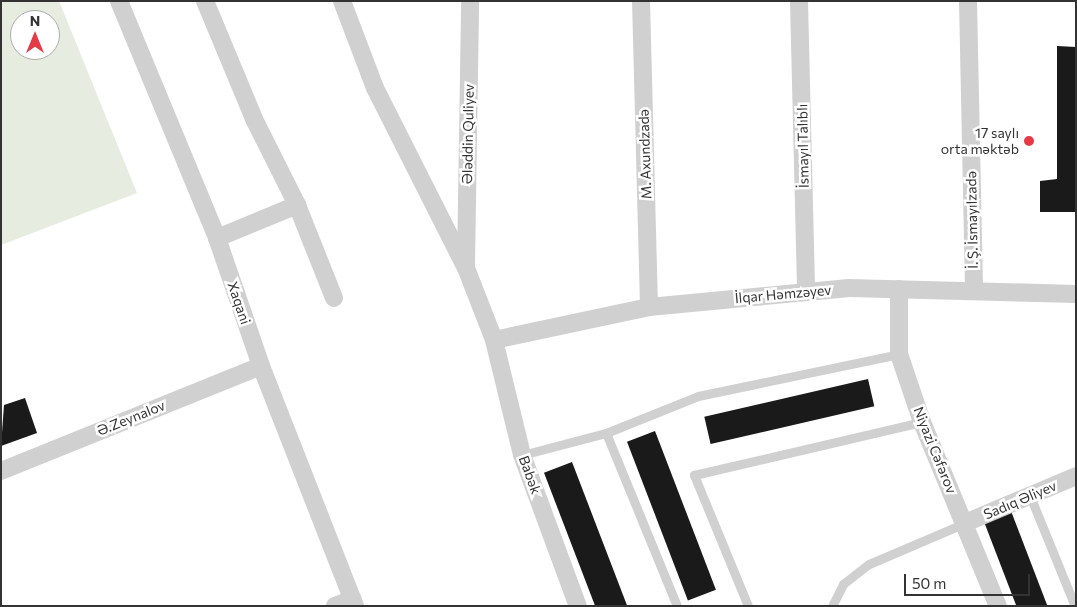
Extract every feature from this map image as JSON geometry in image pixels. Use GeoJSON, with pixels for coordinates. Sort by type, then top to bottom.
{"type":"FeatureCollection","features":[{"type":"Feature","properties":{"kind":"street","name":"Xaqani"},"geometry":{"type":"LineString","coordinates":[[119,1],[216,238],[261,366],[354,602]]}},
{"type":"Feature","properties":{"kind":"street"},"geometry":{"type":"LineString","coordinates":[[205,1],[254,119],[296,205],[334,298]]}},
{"type":"Feature","properties":{"kind":"street","name":"Babək"},"geometry":{"type":"LineString","coordinates":[[342,1],[375,88],[466,268],[494,340],[522,455],[578,606]]}},
{"type":"Feature","properties":{"kind":"street","name":"Ələddin Quliyev"},"geometry":{"type":"LineString","coordinates":[[466,268],[470,1]]}},
{"type":"Feature","properties":{"kind":"street","name":"M. Axundzadə"},"geometry":{"type":"LineString","coordinates":[[641,1],[649,307]]}},
{"type":"Feature","properties":{"kind":"street","name":"İsmayıl Talıblı"},"geometry":{"type":"LineString","coordinates":[[799,1],[806,292]]}},
{"type":"Feature","properties":{"kind":"street","name":"İ. Ş. İsmayılzadə"},"geometry":{"type":"LineString","coordinates":[[968,1],[974,290]]}},
{"type":"Feature","properties":{"kind":"street"},"geometry":{"type":"LineString","coordinates":[[216,238],[296,205]]}},
{"type":"Feature","properties":{"kind":"street","name":"İlqar Həmzəyev"},"geometry":{"type":"LineString","coordinates":[[494,340],[649,307],[849,288],[1076,294]]}},
{"type":"Feature","properties":{"kind":"street","name":"Niyazi Cəfərov"},"geometry":{"type":"LineString","coordinates":[[899,289],[899,354],[922,422],[998,606]]}},
{"type":"Feature","properties":{"kind":"street","name":"Ə.Zeynalov"},"geometry":{"type":"LineString","coordinates":[[1,471],[261,366]]}},
{"type":"Feature","properties":{"kind":"street","name":"Sadıq Əliyev"},"geometry":{"type":"LineString","coordinates":[[965,523],[1076,476]]}},
{"type":"Feature","properties":{"kind":"street"},"geometry":{"type":"LineString","coordinates":[[336,606],[354,602]]}},
{"type":"Feature","properties":{"kind":"lane"},"geometry":{"type":"LineString","coordinates":[[522,455],[606,433],[698,396],[899,354]]}},
{"type":"Feature","properties":{"kind":"lane"},"geometry":{"type":"LineString","coordinates":[[748,606],[694,475],[922,422]]}},
{"type":"Feature","properties":{"kind":"lane"},"geometry":{"type":"LineString","coordinates":[[606,433],[677,606]]}},
{"type":"Feature","properties":{"kind":"lane"},"geometry":{"type":"LineString","coordinates":[[1030,496],[1075,606]]}},
{"type":"Feature","properties":{"kind":"lane"},"geometry":{"type":"LineString","coordinates":[[832,606],[844,584],[869,564],[965,523]]}},
{"type":"Feature","properties":{"kind":"shaded area"},"geometry":{"type":"Polygon","coordinates":[[[1,1],[59,1],[137,193],[1,245],[1,1]]]}},
{"type":"Feature","properties":{"kind":"building"},"geometry":{"type":"Polygon","coordinates":[[[1057,46],[1076,47],[1076,212],[1040,212],[1040,181],[1057,179],[1057,46]]]}},
{"type":"Feature","properties":{"kind":"building"},"geometry":{"type":"Polygon","coordinates":[[[868,379],[874,406],[711,444],[704,417],[868,379]]]}},
{"type":"Feature","properties":{"kind":"building"},"geometry":{"type":"Polygon","coordinates":[[[25,398],[37,433],[1,446],[4,405],[25,398]]]}},
{"type":"Feature","properties":{"kind":"building"},"geometry":{"type":"Polygon","coordinates":[[[655,431],[716,590],[688,600],[627,442],[655,431]]]}},
{"type":"Feature","properties":{"kind":"building"},"geometry":{"type":"Polygon","coordinates":[[[572,462],[627,606],[595,606],[544,473],[572,462]]]}},
{"type":"Feature","properties":{"kind":"building"},"geometry":{"type":"Polygon","coordinates":[[[1011,511],[1047,606],[1016,606],[984,521],[1011,511]]]}},
{"type":"Feature","properties":{"kind":"place","name":"17 saylı orta məktəb"},"geometry":{"type":"Point","coordinates":[1029,141]}}]}
